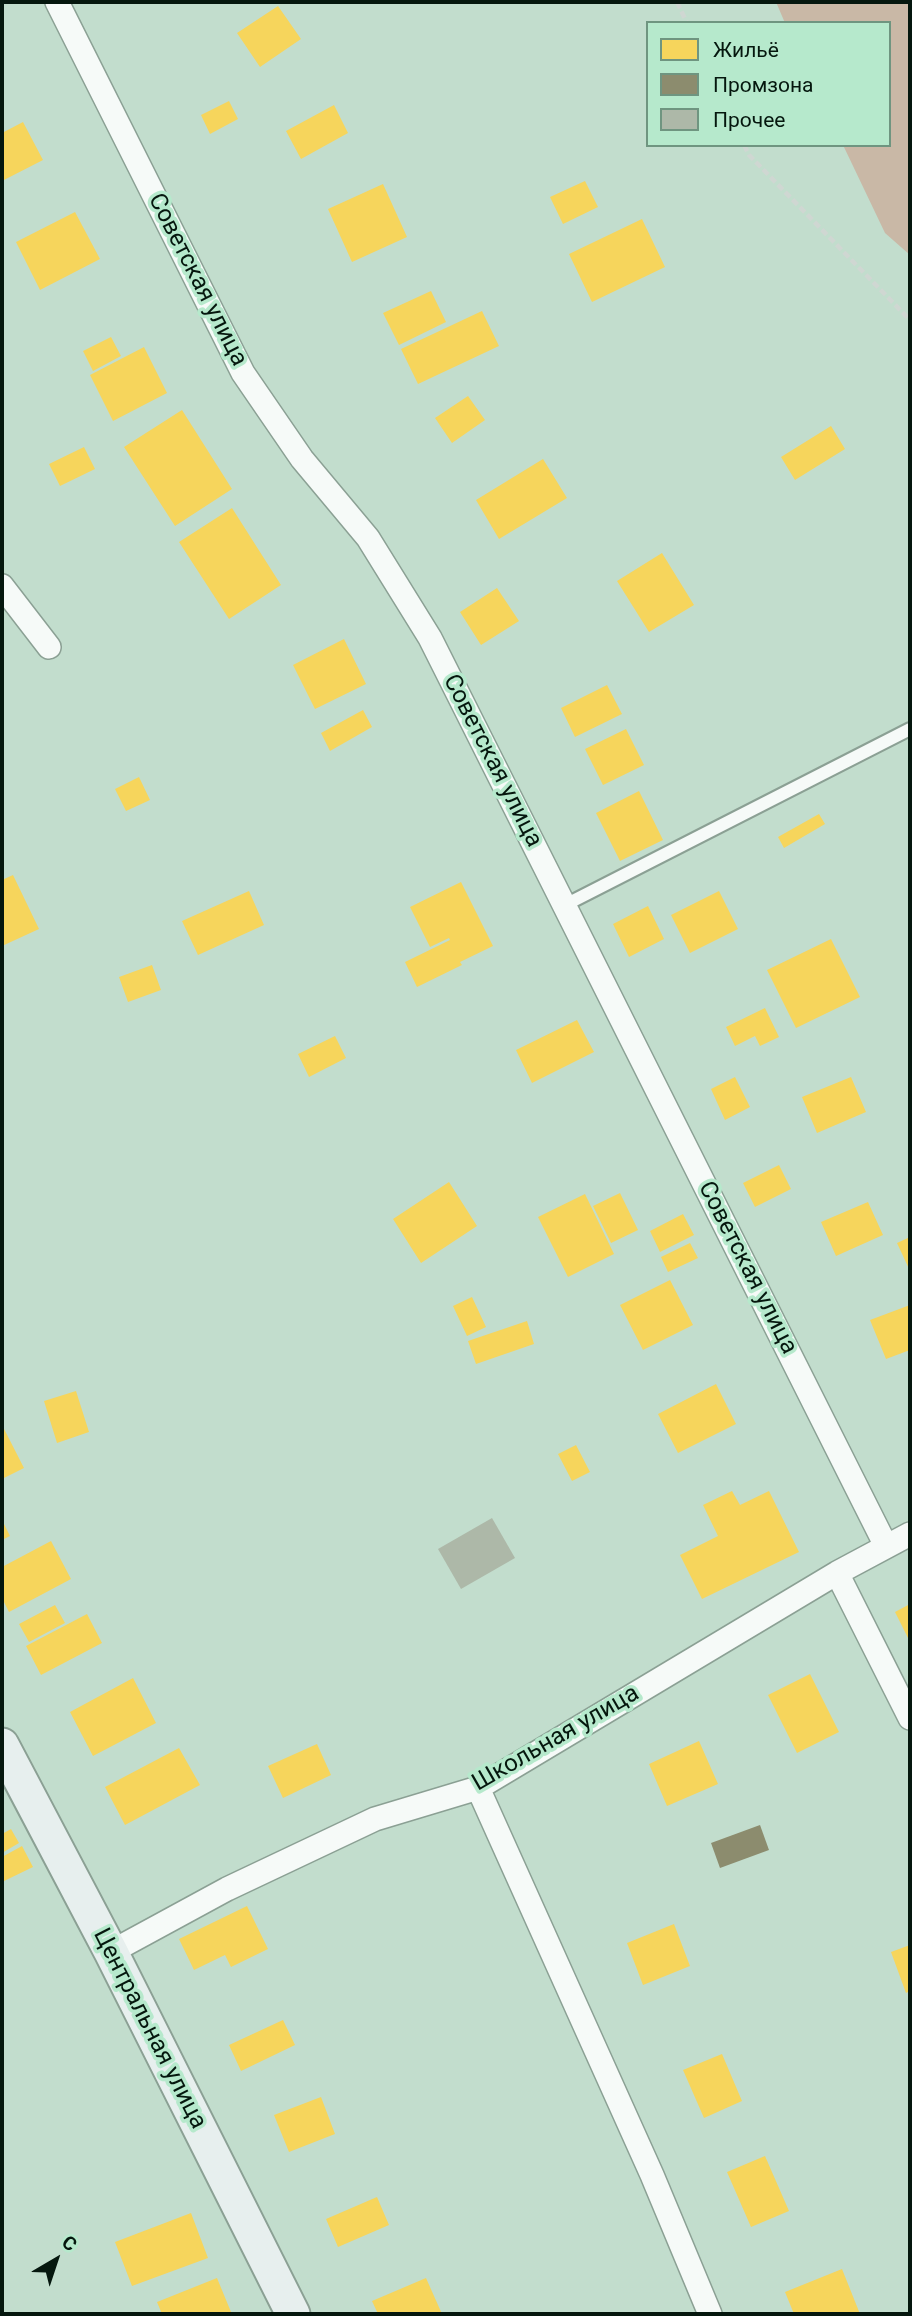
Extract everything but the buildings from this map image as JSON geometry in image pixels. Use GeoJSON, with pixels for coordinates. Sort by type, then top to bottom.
{"type":"FeatureCollection","features":[{"type":"Feature","properties":{"kind":"street","name":"Советская улица"},"geometry":{"type":"LineString","coordinates":[[57,2],[243,373],[302,459],[368,537],[430,638],[886,1546]]}},
{"type":"Feature","properties":{"kind":"street"},"geometry":{"type":"LineString","coordinates":[[2,586],[49,647]]}},
{"type":"Feature","properties":{"kind":"street","name":"Школьная улица"},"geometry":{"type":"LineString","coordinates":[[111,1952],[228,1889],[375,1819],[478,1788],[837,1573],[910,1534]]}},
{"type":"Feature","properties":{"kind":"street"},"geometry":{"type":"LineString","coordinates":[[837,1573],[910,1718]]}},
{"type":"Feature","properties":{"kind":"street","name":"Центральная улица"},"geometry":{"type":"LineString","coordinates":[[2,1745],[111,1952],[293,2314]]}},
{"type":"Feature","properties":{"kind":"street"},"geometry":{"type":"LineString","coordinates":[[478,1788],[652,2175],[710,2314]]}},
{"type":"Feature","properties":{"kind":"lane"},"geometry":{"type":"LineString","coordinates":[[565,905],[910,729]]}},
{"type":"Feature","properties":{"kind":"path"},"geometry":{"type":"LineString","coordinates":[[677,2],[686,21]]}},
{"type":"Feature","properties":{"kind":"path"},"geometry":{"type":"LineString","coordinates":[[745,147],[749,155],[910,320]]}},
{"type":"Feature","properties":{"kind":"shaded area"},"geometry":{"type":"Polygon","coordinates":[[[776,2],[910,2],[910,255],[885,233],[844,147],[891,147],[891,21],[784,21],[776,2]]]}}]}
